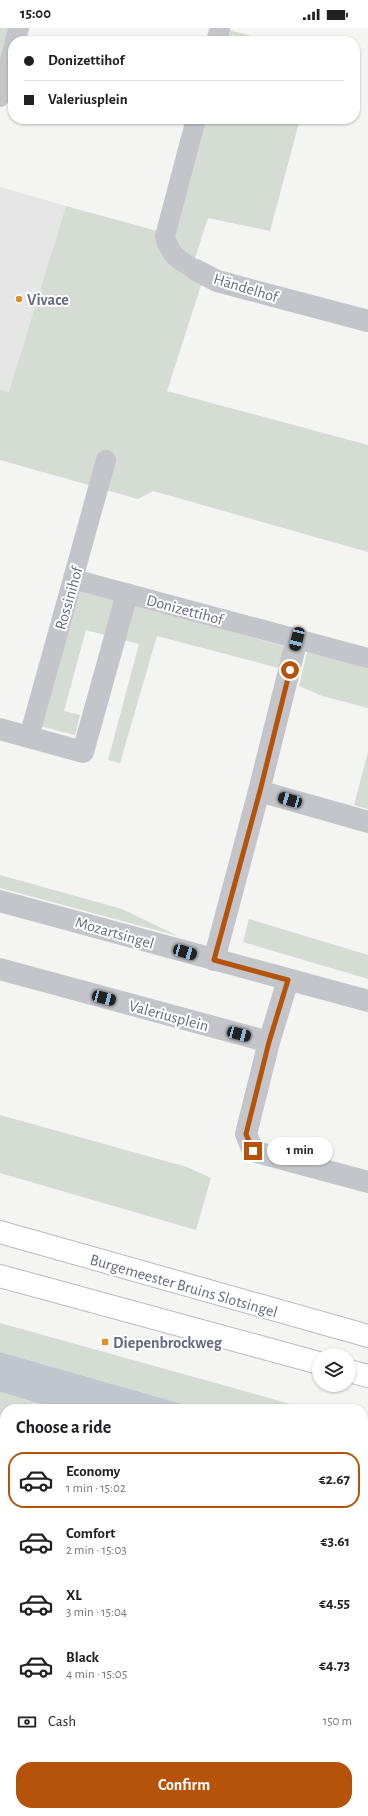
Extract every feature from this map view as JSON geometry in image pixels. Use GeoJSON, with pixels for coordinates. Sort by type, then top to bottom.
{"type":"FeatureCollection","features":[{"type":"Feature","properties":{"kind":"main road","name":"Burgemeester Bruins Slotsingel"},"geometry":{"type":"LineString","coordinates":[[0,1232],[368,1336]]}},
{"type":"Feature","properties":{"kind":"main road"},"geometry":{"type":"LineString","coordinates":[[0,1276],[312,1360]]}},
{"type":"Feature","properties":{"kind":"main road"},"geometry":{"type":"LineString","coordinates":[[356,1373],[368,1376]]}},
{"type":"Feature","properties":{"kind":"street"},"geometry":{"type":"LineString","coordinates":[[0,98],[8,68]]}},
{"type":"Feature","properties":{"kind":"street","name":"Händelhof"},"geometry":{"type":"LineString","coordinates":[[195,124],[166,236],[168,248],[181,262],[217,281],[368,321]]}},
{"type":"Feature","properties":{"kind":"street","name":"Rossinihof"},"geometry":{"type":"LineString","coordinates":[[29,737],[106,460]]}},
{"type":"Feature","properties":{"kind":"street","name":"Donizettihof"},"geometry":{"type":"LineString","coordinates":[[73,579],[368,658]]}},
{"type":"Feature","properties":{"kind":"street"},"geometry":{"type":"LineString","coordinates":[[0,729],[83,752],[127,594]]}},
{"type":"Feature","properties":{"kind":"street"},"geometry":{"type":"LineString","coordinates":[[214,960],[260,791],[297,639]]}},
{"type":"Feature","properties":{"kind":"street"},"geometry":{"type":"LineString","coordinates":[[260,791],[368,822]]}},
{"type":"Feature","properties":{"kind":"street","name":"Mozartsingel"},"geometry":{"type":"LineString","coordinates":[[0,901],[368,1001]]}},
{"type":"Feature","properties":{"kind":"street","name":"Valeriusplein"},"geometry":{"type":"LineString","coordinates":[[0,969],[269,1042]]}},
{"type":"Feature","properties":{"kind":"street"},"geometry":{"type":"LineString","coordinates":[[288,980],[269,1042],[246,1134],[253,1151],[368,1182]]}},
{"type":"Feature","properties":{"kind":"shaded area"},"geometry":{"type":"Polygon","coordinates":[[[0,28],[12,28],[10,36],[8,36],[8,43],[0,74],[0,28]]]}},
{"type":"Feature","properties":{"kind":"shaded area"},"geometry":{"type":"Polygon","coordinates":[[[226,29],[252,36],[224,36],[226,29]]]}},
{"type":"Feature","properties":{"kind":"shaded area"},"geometry":{"type":"Polygon","coordinates":[[[201,124],[299,124],[270,231],[208,218],[194,261],[185,257],[171,234],[201,124]]]}},
{"type":"Feature","properties":{"kind":"shaded area","name":"Vivace"},"geometry":{"type":"Polygon","coordinates":[[[0,187],[66,206],[9,395],[0,392],[0,187]]]}},
{"type":"Feature","properties":{"kind":"shaded area"},"geometry":{"type":"Polygon","coordinates":[[[66,206],[161,232],[161,252],[173,267],[203,279],[167,391],[368,445],[368,552],[153,491],[138,499],[0,460],[0,390],[9,392],[66,206]]]}},
{"type":"Feature","properties":{"kind":"shaded area"},"geometry":{"type":"Polygon","coordinates":[[[75,587],[286,647],[279,668],[157,636],[120,763],[108,760],[139,644],[86,630],[64,711],[80,715],[75,735],[36,725],[75,587]]]}},
{"type":"Feature","properties":{"kind":"shaded area"},"geometry":{"type":"Polygon","coordinates":[[[307,652],[368,667],[368,708],[322,696],[299,686],[307,652]]]}},
{"type":"Feature","properties":{"kind":"shaded area"},"geometry":{"type":"Polygon","coordinates":[[[368,752],[368,809],[354,805],[368,752]]]}},
{"type":"Feature","properties":{"kind":"shaded area"},"geometry":{"type":"Polygon","coordinates":[[[0,875],[122,909],[178,936],[0,888],[0,875]]]}},
{"type":"Feature","properties":{"kind":"shaded area"},"geometry":{"type":"Polygon","coordinates":[[[249,919],[368,955],[368,979],[243,942],[249,919]]]}},
{"type":"Feature","properties":{"kind":"shaded area"},"geometry":{"type":"Polygon","coordinates":[[[0,1115],[187,1167],[211,1178],[196,1230],[0,1173],[0,1115]]]}},
{"type":"Feature","properties":{"kind":"shaded area"},"geometry":{"type":"Polygon","coordinates":[[[0,1323],[291,1404],[182,1404],[0,1352],[0,1323]]]}},
{"type":"Feature","properties":{"kind":"shaded area"},"geometry":{"type":"Polygon","coordinates":[[[0,1352],[182,1404],[41,1404],[0,1392],[0,1352]]]}},
{"type":"Feature","properties":{"kind":"shaded area"},"geometry":{"type":"Polygon","coordinates":[[[0,1392],[41,1404],[0,1404],[0,1392]]]}},
{"type":"Feature","properties":{"kind":"place","name":"Vivace"},"geometry":{"type":"Point","coordinates":[19,299]}},
{"type":"Feature","properties":{"kind":"place","name":"Diepenbrockweg"},"geometry":{"type":"Point","coordinates":[105,1342]}},
{"type":"Feature","properties":{"kind":"route"},"geometry":{"type":"LineString","coordinates":[[253,1151],[246,1134],[269,1042],[288,980],[214,960],[260,791],[290,670]]}}]}
